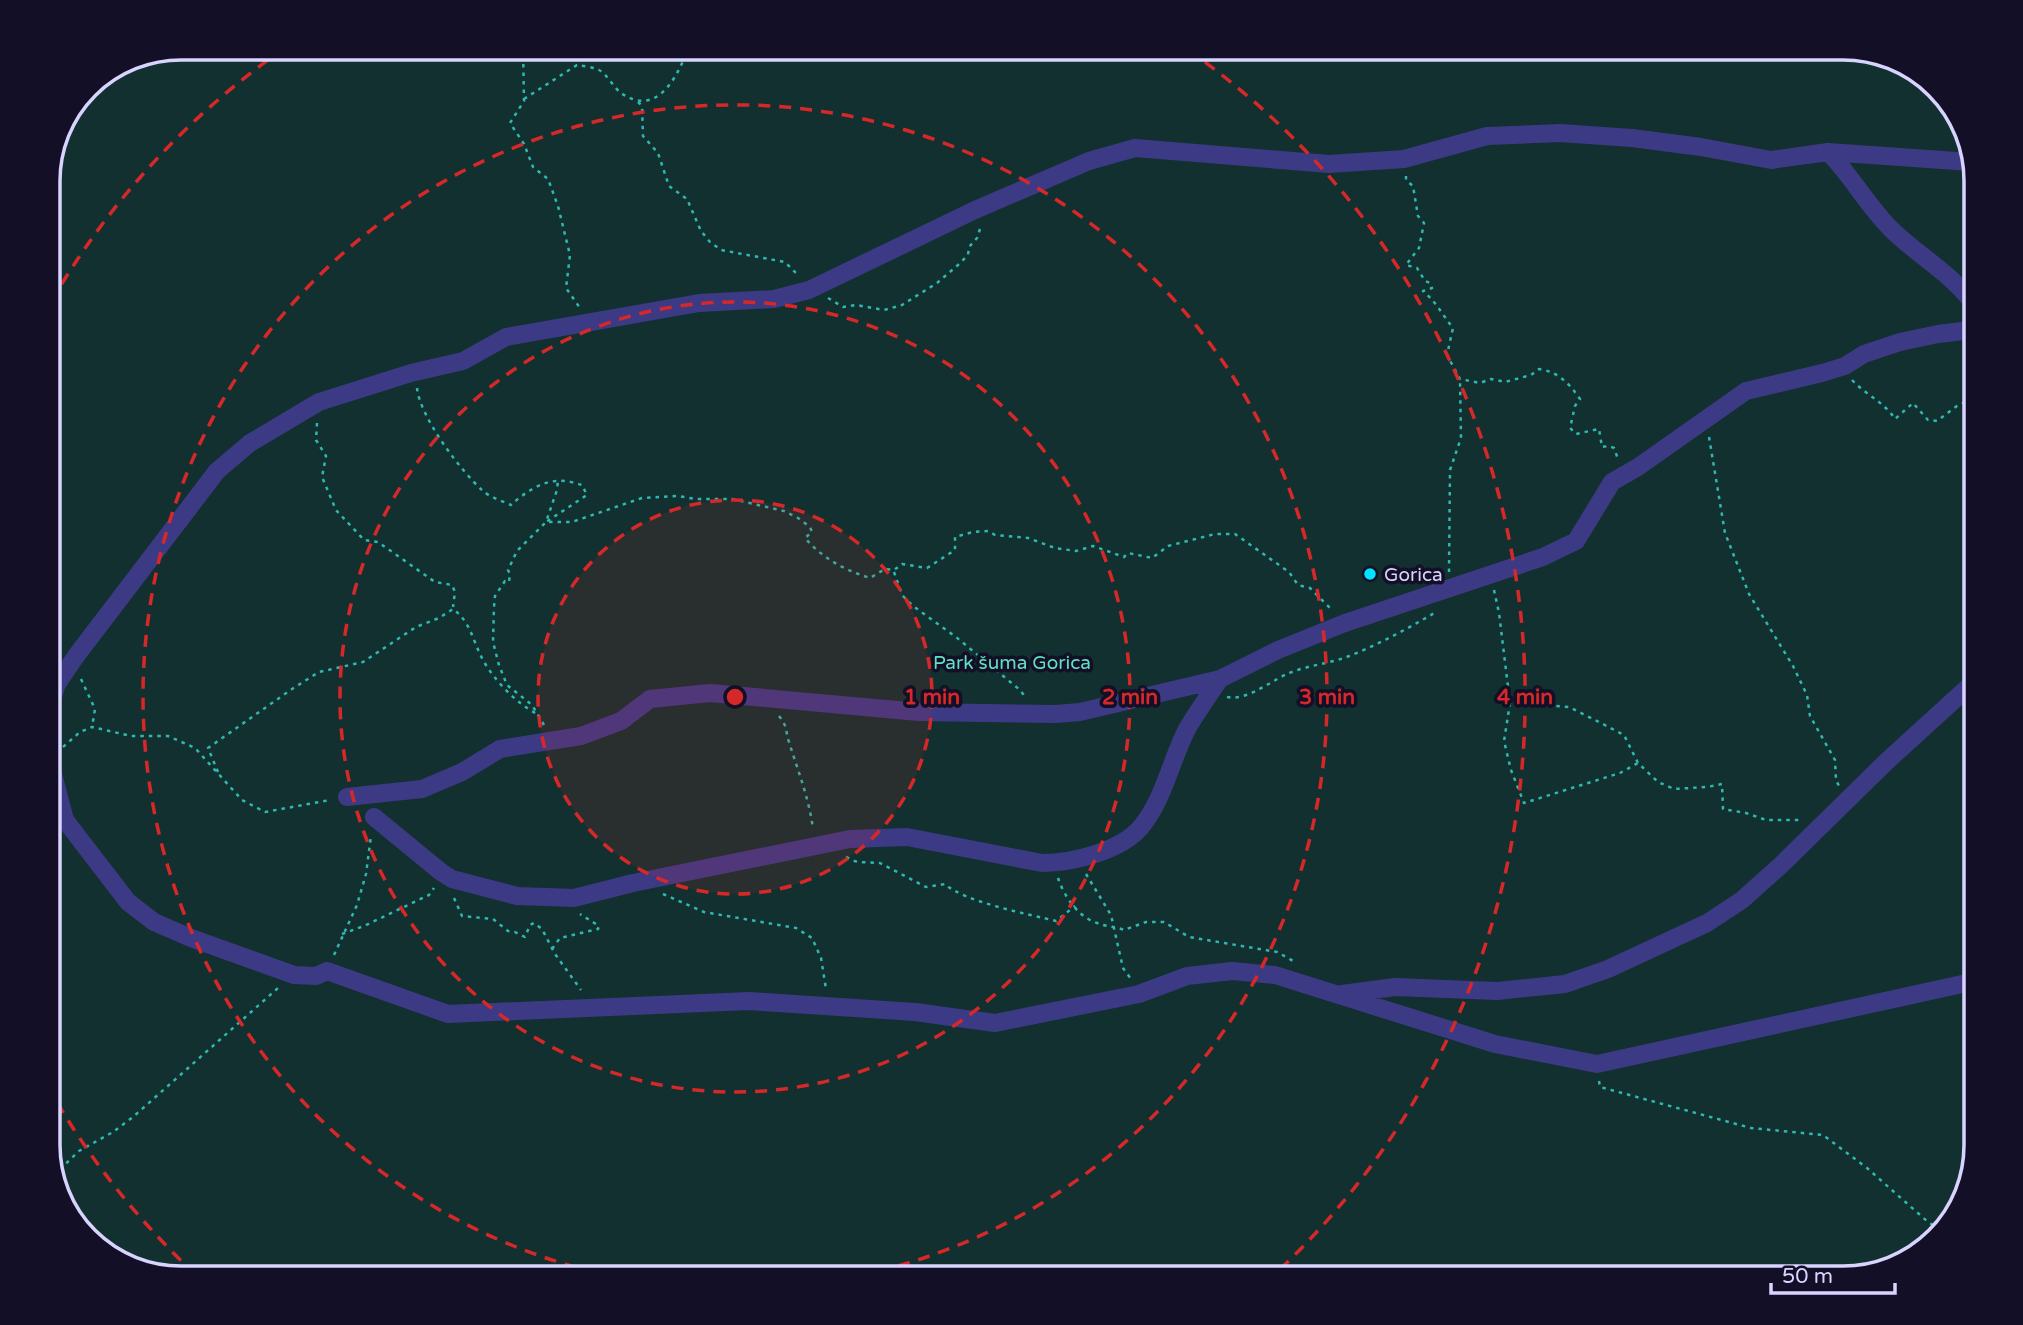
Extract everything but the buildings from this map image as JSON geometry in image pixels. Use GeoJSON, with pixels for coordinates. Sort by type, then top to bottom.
{"type":"FeatureCollection","features":[{"type":"Feature","properties":{"kind":"street"},"geometry":{"type":"LineString","coordinates":[[60,680],[217,471],[250,443],[319,402],[411,373],[463,361],[506,337],[699,303],[774,299],[812,289],[981,207],[1089,161],[1135,148],[1329,164],[1404,159],[1487,136],[1560,133],[1632,138],[1771,160],[1828,152],[1962,161]]}},
{"type":"Feature","properties":{"kind":"street"},"geometry":{"type":"LineString","coordinates":[[1828,152],[1841,165],[1877,215],[1964,291]]}},
{"type":"Feature","properties":{"kind":"street"},"geometry":{"type":"LineString","coordinates":[[347,797],[422,789],[461,772],[500,749],[581,736],[621,721],[650,699],[710,692],[919,712],[1038,714],[1080,712],[1216,684],[1278,650],[1345,623],[1449,589],[1493,583],[1576,541],[1612,482],[1635,469],[1746,391],[1842,367],[1864,354],[1888,346],[1964,331]]}},
{"type":"Feature","properties":{"kind":"street"},"geometry":{"type":"LineString","coordinates":[[374,817],[447,875],[517,896],[573,898],[850,839],[907,837],[1042,863],[1058,863],[1108,850],[1140,829],[1153,807],[1187,730],[1216,684]]}},
{"type":"Feature","properties":{"kind":"street"},"geometry":{"type":"LineString","coordinates":[[1335,995],[1395,987],[1497,991],[1565,985],[1608,969],[1707,923],[1742,900],[1964,691]]}},
{"type":"Feature","properties":{"kind":"street"},"geometry":{"type":"LineString","coordinates":[[60,802],[65,820],[128,902],[153,922],[294,975],[316,976],[327,971],[448,1014],[749,1001],[915,1012],[995,1023],[1139,994],[1187,976],[1232,971],[1275,975],[1494,1045],[1597,1064],[1964,984]]}},
{"type":"Feature","properties":{"kind":"path"},"geometry":{"type":"LineString","coordinates":[[523,60],[524,99]]}},
{"type":"Feature","properties":{"kind":"path"},"geometry":{"type":"LineString","coordinates":[[638,102],[654,100],[675,80],[684,60]]}},
{"type":"Feature","properties":{"kind":"path"},"geometry":{"type":"LineString","coordinates":[[584,324],[579,306],[566,288],[570,255],[555,197],[548,179],[533,167],[524,144],[510,123],[524,99],[578,65],[600,70],[620,93],[642,106],[643,136],[658,153],[669,186],[687,199],[701,231],[710,243],[721,250],[785,262],[812,289],[843,306],[856,305],[884,310],[902,304],[937,283],[968,255],[969,247],[982,225],[981,207]]}},
{"type":"Feature","properties":{"kind":"path"},"geometry":{"type":"LineString","coordinates":[[1404,159],[1406,180],[1413,187],[1418,216],[1424,223],[1419,248],[1406,265],[1416,268],[1425,281],[1430,283],[1432,288],[1423,291],[1438,304],[1440,312],[1452,328],[1447,355],[1460,379],[1461,438],[1450,470],[1449,589]]}},
{"type":"Feature","properties":{"kind":"path"},"geometry":{"type":"LineString","coordinates":[[1842,367],[1866,395],[1886,406],[1895,419],[1913,403],[1928,420],[1937,421],[1964,403]]}},
{"type":"Feature","properties":{"kind":"path"},"geometry":{"type":"LineString","coordinates":[[1460,379],[1480,383],[1491,379],[1505,382],[1531,375],[1539,369],[1555,373],[1580,399],[1575,406],[1570,428],[1576,434],[1600,429],[1602,447],[1614,448],[1618,460],[1635,469]]}},
{"type":"Feature","properties":{"kind":"path"},"geometry":{"type":"LineString","coordinates":[[411,373],[415,377],[418,398],[430,423],[483,492],[511,505],[537,487],[558,480],[582,485],[587,495],[545,522],[517,551],[508,570],[509,582],[505,581],[495,596],[493,642],[504,680],[510,689],[532,705],[553,741]]}},
{"type":"Feature","properties":{"kind":"path"},"geometry":{"type":"LineString","coordinates":[[319,402],[316,440],[326,456],[322,477],[336,510],[364,540],[378,542],[435,582],[452,585],[455,593],[453,609],[471,630],[483,660],[508,691],[538,714]]}},
{"type":"Feature","properties":{"kind":"path"},"geometry":{"type":"LineString","coordinates":[[1704,420],[1712,451],[1725,533],[1749,594],[1793,666],[1807,695],[1810,716],[1835,760],[1836,780],[1848,802]]}},
{"type":"Feature","properties":{"kind":"path"},"geometry":{"type":"LineString","coordinates":[[545,522],[558,480]]}},
{"type":"Feature","properties":{"kind":"path"},"geometry":{"type":"LineString","coordinates":[[545,522],[572,522],[642,498],[661,495],[732,499],[784,511],[798,518],[810,527],[812,532],[805,538],[813,546],[847,570],[870,578],[885,569],[894,570],[902,564],[927,568],[955,550],[955,537],[973,532],[988,531],[995,535],[1028,538],[1055,548],[1076,551],[1093,546],[1124,557],[1128,553],[1152,558],[1168,546],[1215,534],[1235,534],[1289,572],[1298,585],[1310,588],[1345,623]]}},
{"type":"Feature","properties":{"kind":"path"},"geometry":{"type":"LineString","coordinates":[[894,570],[902,595],[1020,690],[1038,714]]}},
{"type":"Feature","properties":{"kind":"path"},"geometry":{"type":"LineString","coordinates":[[1485,594],[1493,583]]}},
{"type":"Feature","properties":{"kind":"path"},"geometry":{"type":"LineString","coordinates":[[1493,583],[1510,703],[1504,741],[1511,770],[1524,803],[1620,774],[1638,763]]}},
{"type":"Feature","properties":{"kind":"path"},"geometry":{"type":"LineString","coordinates":[[219,775],[208,748],[281,696],[319,672],[363,662],[415,628],[453,609]]}},
{"type":"Feature","properties":{"kind":"path"},"geometry":{"type":"LineString","coordinates":[[1216,684],[1216,695],[1233,698],[1252,693],[1289,674],[1343,658],[1394,636],[1436,612]]}},
{"type":"Feature","properties":{"kind":"path"},"geometry":{"type":"LineString","coordinates":[[76,656],[78,674],[95,709],[92,727]]}},
{"type":"Feature","properties":{"kind":"path"},"geometry":{"type":"LineString","coordinates":[[1510,703],[1522,700],[1569,707],[1624,735],[1638,763],[1658,782],[1674,789],[1707,788],[1722,784],[1723,809],[1766,820],[1798,819],[1824,824]]}},
{"type":"Feature","properties":{"kind":"path"},"geometry":{"type":"LineString","coordinates":[[60,749],[80,732],[92,727],[131,736],[168,736],[195,748],[242,800],[265,812],[347,797]]}},
{"type":"Feature","properties":{"kind":"path"},"geometry":{"type":"LineString","coordinates":[[327,971],[357,905],[366,874],[374,817]]}},
{"type":"Feature","properties":{"kind":"path"},"geometry":{"type":"LineString","coordinates":[[1058,863],[1056,874],[1066,898],[1097,923],[1124,930],[1146,922],[1164,922],[1189,937],[1277,952],[1303,966],[1312,987]]}},
{"type":"Feature","properties":{"kind":"path"},"geometry":{"type":"LineString","coordinates":[[1084,872],[1111,915],[1123,968],[1139,994]]}},
{"type":"Feature","properties":{"kind":"path"},"geometry":{"type":"LineString","coordinates":[[342,934],[429,895],[447,875]]}},
{"type":"Feature","properties":{"kind":"path"},"geometry":{"type":"LineString","coordinates":[[447,875],[450,890],[462,916],[493,919],[508,931],[525,937],[530,925],[534,923],[542,929],[552,949],[588,995],[594,1008]]}},
{"type":"Feature","properties":{"kind":"path"},"geometry":{"type":"LineString","coordinates":[[662,893],[704,912],[796,928],[812,938],[821,958],[824,982],[836,1007]]}},
{"type":"Feature","properties":{"kind":"path"},"geometry":{"type":"LineString","coordinates":[[552,949],[560,939],[598,929],[598,926],[580,914],[564,908],[559,904],[559,898]]}},
{"type":"Feature","properties":{"kind":"path"},"geometry":{"type":"LineString","coordinates":[[62,1167],[79,1151],[133,1117],[294,975]]}},
{"type":"Feature","properties":{"kind":"path"},"geometry":{"type":"LineString","coordinates":[[1597,1064],[1600,1087],[1751,1128],[1823,1135],[1867,1168],[1933,1225]]}},
{"type":"Feature","properties":{"kind":"green space","name":"Park šuma Gorica"},"geometry":{"type":"Polygon","coordinates":[[[1843,60],[1882,66],[1910,80],[1934,101],[1951,127],[1961,157],[1964,180],[1964,1145],[1957,1184],[1943,1212],[1922,1236],[1896,1253],[1866,1263],[1843,1266],[180,1266],[141,1259],[113,1245],[89,1224],[76,1205],[66,1184],[60,1153],[60,172],[69,134],[80,113],[95,95],[113,80],[134,69],[157,62],[1843,60]]]}},
{"type":"Feature","properties":{"kind":"place","name":"Gorica"},"geometry":{"type":"Point","coordinates":[1370,574]}}]}
